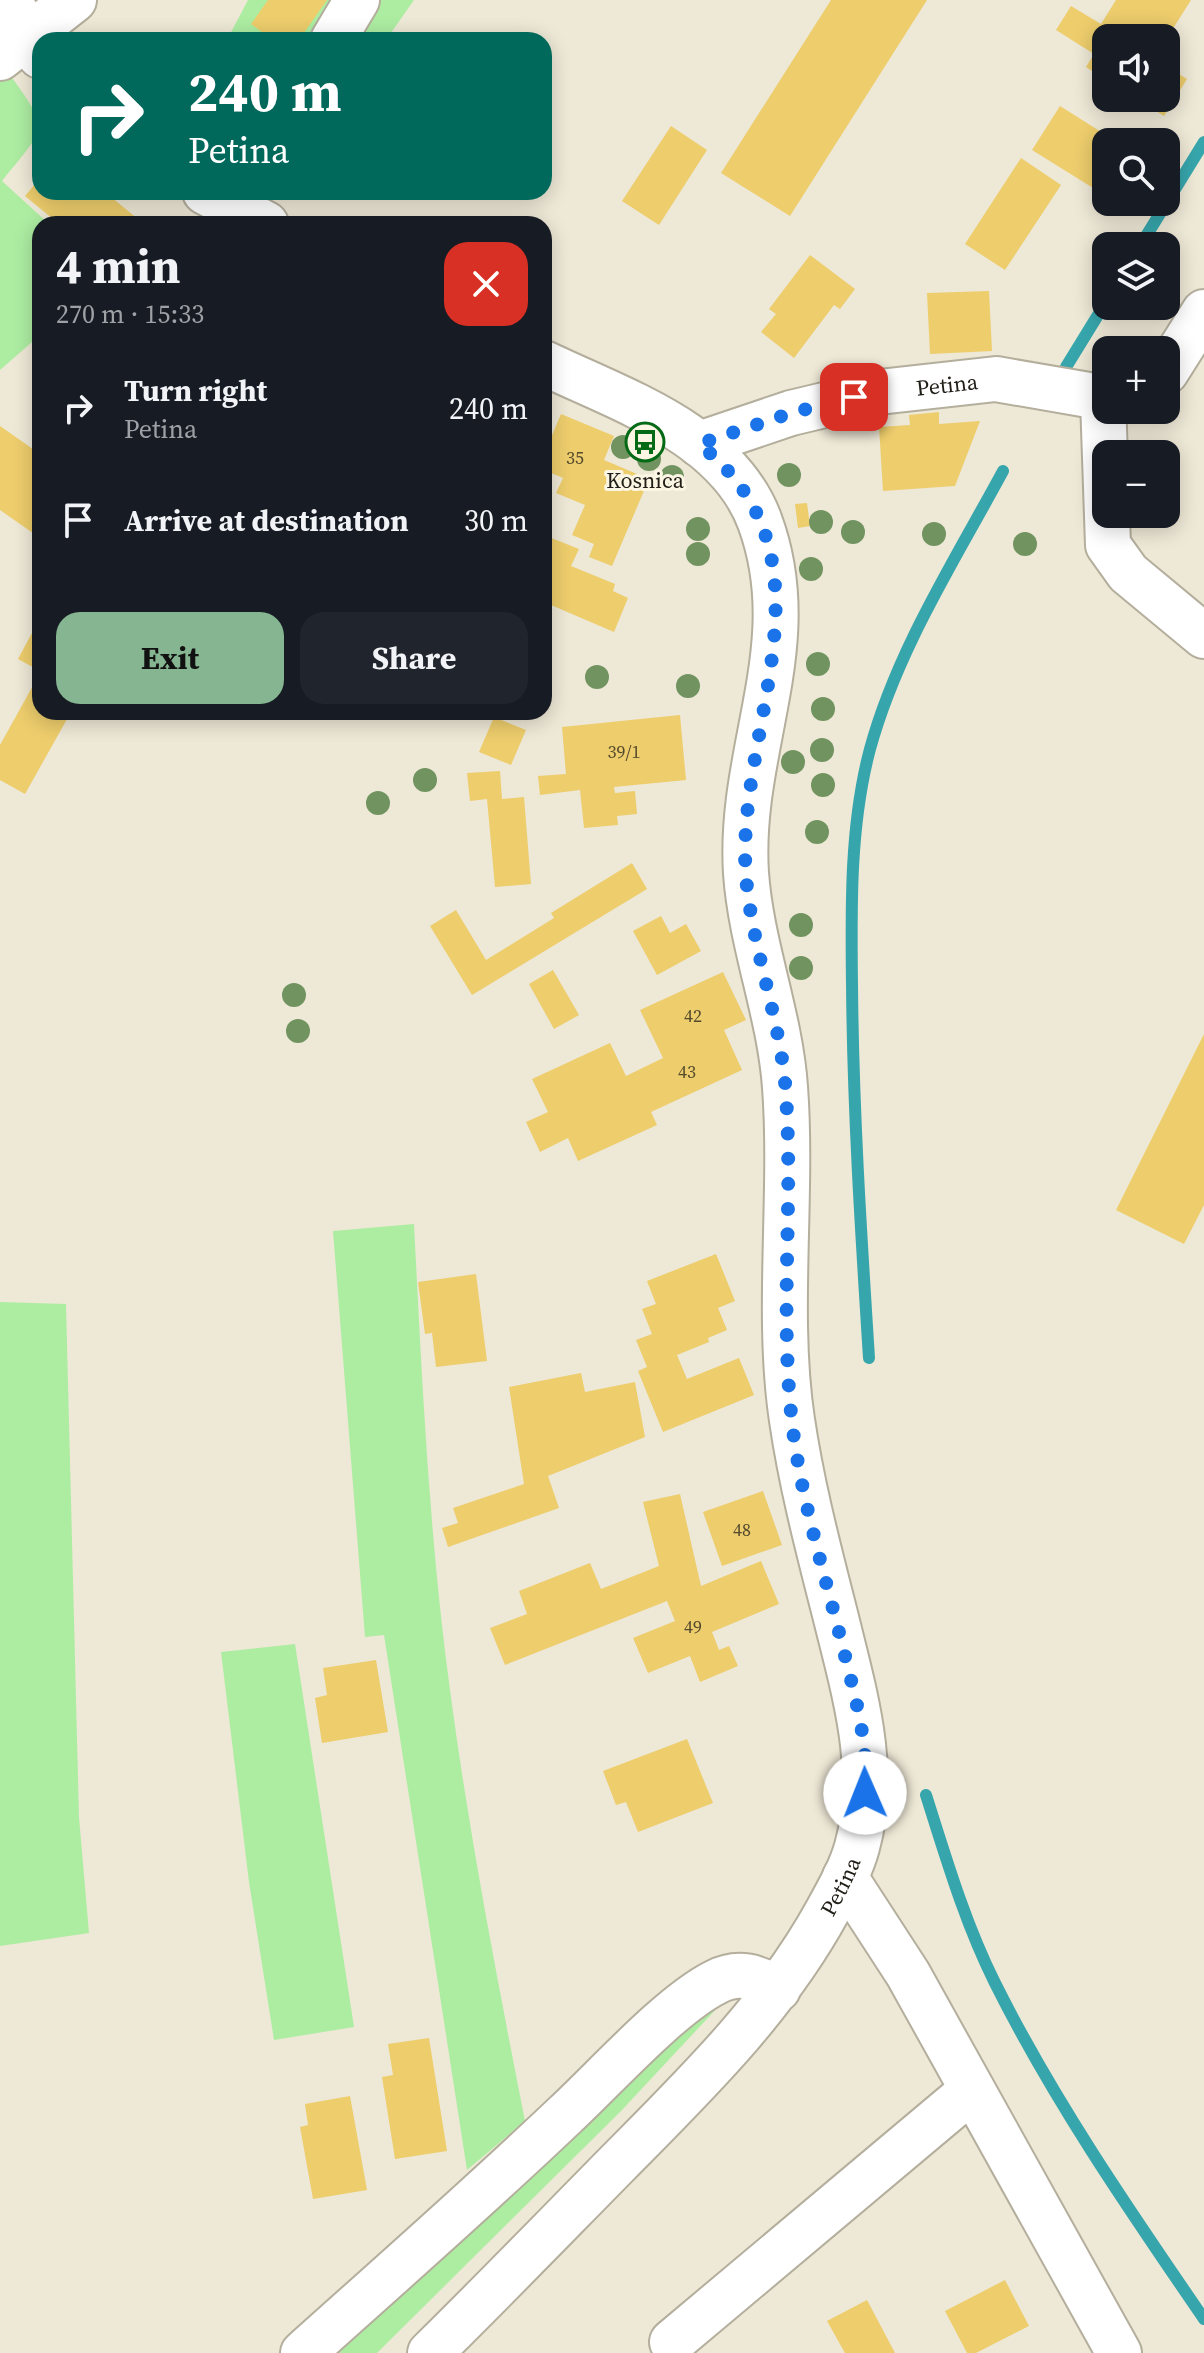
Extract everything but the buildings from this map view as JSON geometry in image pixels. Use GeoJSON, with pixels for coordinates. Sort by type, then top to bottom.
{"type":"FeatureCollection","features":[{"type":"Feature","properties":{"kind":"street"},"geometry":{"type":"LineString","coordinates":[[19,38],[54,19],[74,0]]}},
{"type":"Feature","properties":{"kind":"street"},"geometry":{"type":"LineString","coordinates":[[338,32],[357,0]]}},
{"type":"Feature","properties":{"kind":"street"},"geometry":{"type":"LineString","coordinates":[[1180,350],[1204,312]]}},
{"type":"Feature","properties":{"kind":"street","name":"Petina"},"geometry":{"type":"LineString","coordinates":[[430,2353],[708,2071],[778,1989],[845,1877],[857,1849],[867,1771],[860,1720],[810,1513],[790,1410],[785,1082],[746,879],[747,802],[772,675],[777,596],[770,555],[751,502],[725,464],[699,444],[552,367]]}},
{"type":"Feature","properties":{"kind":"street","name":"Petina"},"geometry":{"type":"LineString","coordinates":[[699,444],[830,403],[924,387],[996,379],[1092,397]]}},
{"type":"Feature","properties":{"kind":"street"},"geometry":{"type":"LineString","coordinates":[[1105,424],[1108,545],[1128,573],[1204,636]]}},
{"type":"Feature","properties":{"kind":"street"},"geometry":{"type":"LineString","coordinates":[[845,1877],[908,1974],[1119,2353]]}},
{"type":"Feature","properties":{"kind":"street"},"geometry":{"type":"LineString","coordinates":[[303,2353],[523,2155],[677,2010],[715,1982],[736,1974],[758,1978],[778,1989]]}},
{"type":"Feature","properties":{"kind":"street"},"geometry":{"type":"LineString","coordinates":[[672,2342],[972,2090]]}},
{"type":"Feature","properties":{"kind":"green space"},"geometry":{"type":"Polygon","coordinates":[[[248,0],[414,0],[392,32],[231,32],[248,0]]]}},
{"type":"Feature","properties":{"kind":"green space"},"geometry":{"type":"Polygon","coordinates":[[[8,72],[32,106],[32,143],[2,181],[40,216],[32,216],[32,342],[0,370],[0,74],[8,72]]]}},
{"type":"Feature","properties":{"kind":"green space"},"geometry":{"type":"Polygon","coordinates":[[[414,1224],[427,1457],[443,1632],[475,1852],[525,2121],[467,2170],[384,1635],[365,1637],[333,1231],[414,1224]]]}},
{"type":"Feature","properties":{"kind":"green space"},"geometry":{"type":"Polygon","coordinates":[[[0,1302],[66,1304],[79,1817],[89,1933],[0,1946],[0,1302]]]}},
{"type":"Feature","properties":{"kind":"green space"},"geometry":{"type":"Polygon","coordinates":[[[295,1644],[354,2027],[274,2040],[249,1882],[221,1652],[295,1644]]]}},
{"type":"Feature","properties":{"kind":"green space"},"geometry":{"type":"Polygon","coordinates":[[[719,2006],[621,2111],[377,2353],[328,2353],[707,2007],[719,2006]]]}},
{"type":"Feature","properties":{"kind":"waterway"},"geometry":{"type":"LineString","coordinates":[[1149,232],[1204,142]]}},
{"type":"Feature","properties":{"kind":"waterway"},"geometry":{"type":"LineString","coordinates":[[1066,367],[1095,320]]}},
{"type":"Feature","properties":{"kind":"waterway"},"geometry":{"type":"LineString","coordinates":[[869,1358],[858,1171],[852,955],[855,836],[863,777],[881,712],[911,641],[1003,471]]}},
{"type":"Feature","properties":{"kind":"waterway"},"geometry":{"type":"LineString","coordinates":[[926,1795],[974,1937],[1018,2027],[1094,2155],[1204,2319]]}},
{"type":"Feature","properties":{"kind":"place","name":"Kosnica"},"geometry":{"type":"Point","coordinates":[645,442]}},
{"type":"Feature","properties":{"kind":"route"},"geometry":{"type":"LineString","coordinates":[[854,397],[791,413],[699,444],[725,464],[744,488],[758,515],[770,555],[777,596],[777,636],[772,675],[747,802],[746,879],[785,1082],[790,1410],[810,1513],[860,1720],[867,1771],[865,1793]]}}]}
